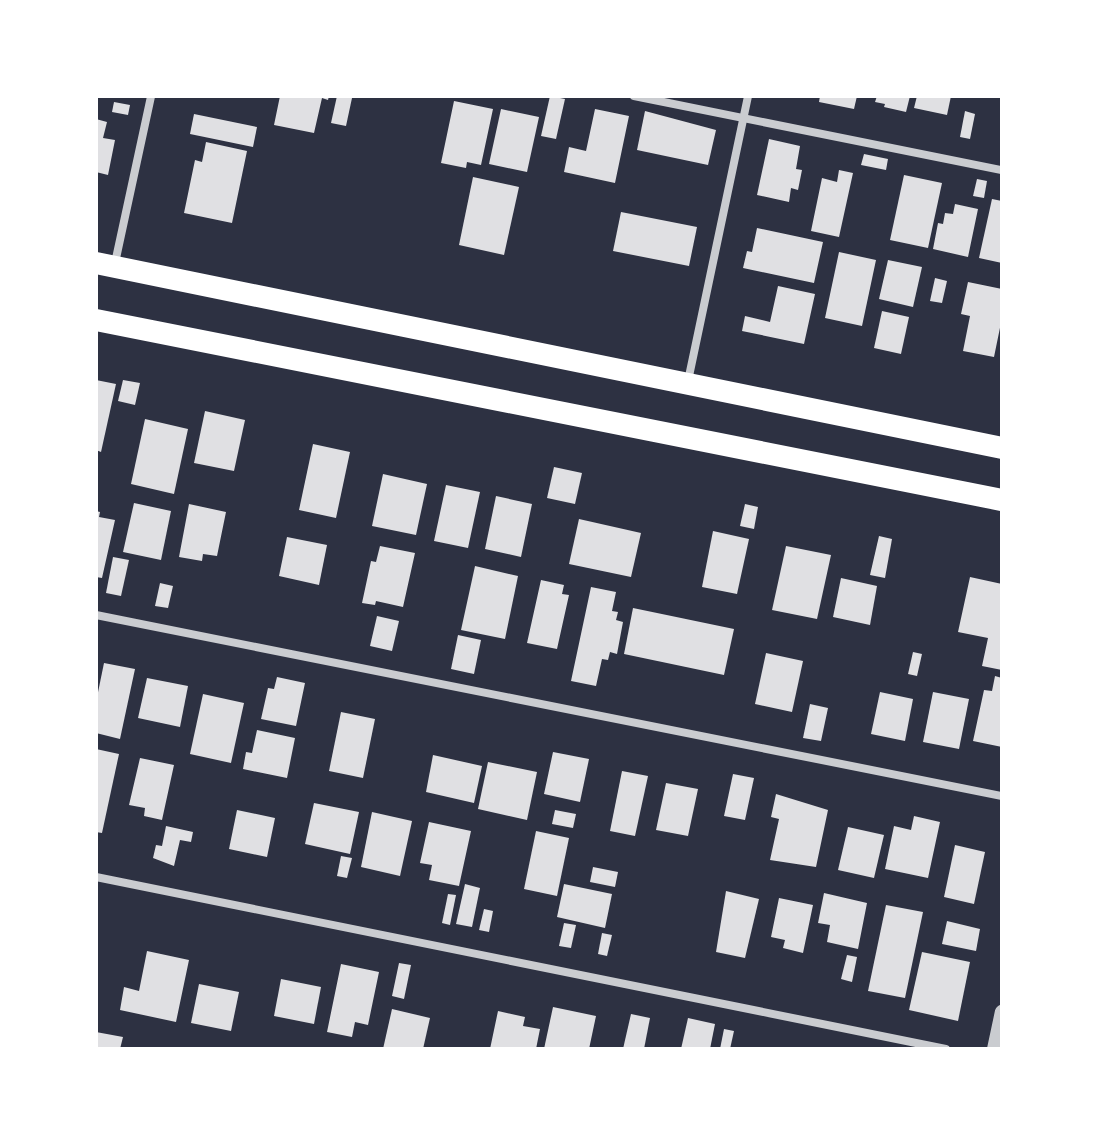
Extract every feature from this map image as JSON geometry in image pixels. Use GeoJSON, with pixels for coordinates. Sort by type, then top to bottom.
{"type":"FeatureCollection","features":[{"type":"Feature","properties":{"kind":"highway"},"geometry":{"type":"LineString","coordinates":[[105,265],[688,381],[1002,448]]}},
{"type":"Feature","properties":{"kind":"highway"},"geometry":{"type":"LineString","coordinates":[[96,320],[1002,500]]}},
{"type":"Feature","properties":{"kind":"street"},"geometry":{"type":"LineString","coordinates":[[105,265],[151,96]]}},
{"type":"Feature","properties":{"kind":"street"},"geometry":{"type":"LineString","coordinates":[[634,96],[1002,170]]}},
{"type":"Feature","properties":{"kind":"street"},"geometry":{"type":"LineString","coordinates":[[688,381],[748,96]]}},
{"type":"Feature","properties":{"kind":"street"},"geometry":{"type":"LineString","coordinates":[[96,615],[1002,796]]}},
{"type":"Feature","properties":{"kind":"street"},"geometry":{"type":"LineString","coordinates":[[96,877],[946,1049]]}},
{"type":"Feature","properties":{"kind":"street"},"geometry":{"type":"LineString","coordinates":[[997,1047],[1002,1012]]}},
{"type":"Feature","properties":{"kind":"building"},"geometry":{"type":"Polygon","coordinates":[[[280,96],[329,96],[328,100],[322,98],[314,133],[274,125],[280,96]]]}},
{"type":"Feature","properties":{"kind":"building"},"geometry":{"type":"Polygon","coordinates":[[[337,96],[352,98],[346,126],[331,123],[337,96]]]}},
{"type":"Feature","properties":{"kind":"building"},"geometry":{"type":"Polygon","coordinates":[[[550,96],[565,99],[556,139],[541,136],[550,96]]]}},
{"type":"Feature","properties":{"kind":"building"},"geometry":{"type":"Polygon","coordinates":[[[820,96],[857,96],[854,109],[819,102],[820,96]]]}},
{"type":"Feature","properties":{"kind":"building"},"geometry":{"type":"Polygon","coordinates":[[[877,96],[910,96],[906,112],[884,107],[885,104],[875,102],[877,96]]]}},
{"type":"Feature","properties":{"kind":"building"},"geometry":{"type":"Polygon","coordinates":[[[917,96],[951,96],[947,115],[914,108],[917,96]]]}},
{"type":"Feature","properties":{"kind":"building"},"geometry":{"type":"Polygon","coordinates":[[[454,101],[493,109],[481,165],[467,162],[466,168],[441,163],[454,101]]]}},
{"type":"Feature","properties":{"kind":"building"},"geometry":{"type":"Polygon","coordinates":[[[114,102],[130,105],[128,115],[112,112],[114,102]]]}},
{"type":"Feature","properties":{"kind":"building"},"geometry":{"type":"Polygon","coordinates":[[[501,109],[539,117],[527,172],[489,164],[501,109]]]}},
{"type":"Feature","properties":{"kind":"building"},"geometry":{"type":"Polygon","coordinates":[[[595,109],[629,116],[615,183],[564,172],[569,147],[586,151],[595,109]]]}},
{"type":"Feature","properties":{"kind":"building"},"geometry":{"type":"Polygon","coordinates":[[[645,111],[716,130],[708,165],[637,150],[645,111]]]}},
{"type":"Feature","properties":{"kind":"building"},"geometry":{"type":"Polygon","coordinates":[[[965,111],[975,114],[970,139],[960,137],[965,111]]]}},
{"type":"Feature","properties":{"kind":"building"},"geometry":{"type":"Polygon","coordinates":[[[194,114],[257,127],[253,147],[190,134],[194,114]]]}},
{"type":"Feature","properties":{"kind":"building"},"geometry":{"type":"Polygon","coordinates":[[[96,119],[107,122],[103,138],[115,140],[108,175],[96,172],[96,119]]]}},
{"type":"Feature","properties":{"kind":"building"},"geometry":{"type":"Polygon","coordinates":[[[769,139],[800,146],[796,169],[802,170],[798,190],[791,188],[789,202],[757,195],[769,139]]]}},
{"type":"Feature","properties":{"kind":"building"},"geometry":{"type":"Polygon","coordinates":[[[206,142],[247,151],[232,223],[184,213],[195,160],[202,162],[206,142]]]}},
{"type":"Feature","properties":{"kind":"building"},"geometry":{"type":"Polygon","coordinates":[[[864,154],[888,159],[886,170],[861,165],[864,154]]]}},
{"type":"Feature","properties":{"kind":"building"},"geometry":{"type":"Polygon","coordinates":[[[839,170],[853,173],[839,237],[811,231],[822,178],[837,182],[839,170]]]}},
{"type":"Feature","properties":{"kind":"building"},"geometry":{"type":"Polygon","coordinates":[[[904,175],[942,183],[928,248],[890,240],[904,175]]]}},
{"type":"Feature","properties":{"kind":"building"},"geometry":{"type":"Polygon","coordinates":[[[473,177],[519,187],[504,255],[459,245],[473,177]]]}},
{"type":"Feature","properties":{"kind":"building"},"geometry":{"type":"Polygon","coordinates":[[[977,179],[987,181],[984,198],[973,196],[977,179]]]}},
{"type":"Feature","properties":{"kind":"building"},"geometry":{"type":"Polygon","coordinates":[[[992,199],[1002,201],[1002,263],[979,258],[992,199]]]}},
{"type":"Feature","properties":{"kind":"building"},"geometry":{"type":"Polygon","coordinates":[[[955,204],[978,209],[968,257],[933,249],[938,223],[943,224],[945,213],[953,214],[955,204]]]}},
{"type":"Feature","properties":{"kind":"building"},"geometry":{"type":"Polygon","coordinates":[[[621,212],[697,227],[689,266],[613,251],[621,212]]]}},
{"type":"Feature","properties":{"kind":"building"},"geometry":{"type":"Polygon","coordinates":[[[757,228],[823,242],[814,283],[743,268],[747,251],[752,252],[757,228]]]}},
{"type":"Feature","properties":{"kind":"building"},"geometry":{"type":"Polygon","coordinates":[[[839,252],[876,260],[862,326],[825,318],[839,252]]]}},
{"type":"Feature","properties":{"kind":"building"},"geometry":{"type":"Polygon","coordinates":[[[888,260],[922,267],[913,307],[879,299],[888,260]]]}},
{"type":"Feature","properties":{"kind":"building"},"geometry":{"type":"Polygon","coordinates":[[[935,278],[947,281],[942,303],[930,301],[935,278]]]}},
{"type":"Feature","properties":{"kind":"building"},"geometry":{"type":"Polygon","coordinates":[[[968,282],[1002,289],[1002,318],[994,357],[963,351],[970,316],[961,314],[968,282]]]}},
{"type":"Feature","properties":{"kind":"building"},"geometry":{"type":"Polygon","coordinates":[[[778,286],[815,294],[804,344],[742,331],[745,316],[770,322],[778,286]]]}},
{"type":"Feature","properties":{"kind":"building"},"geometry":{"type":"Polygon","coordinates":[[[882,311],[909,317],[901,354],[874,348],[882,311]]]}},
{"type":"Feature","properties":{"kind":"building"},"geometry":{"type":"Polygon","coordinates":[[[96,380],[116,384],[101,452],[96,450],[96,380]]]}},
{"type":"Feature","properties":{"kind":"building"},"geometry":{"type":"Polygon","coordinates":[[[123,380],[140,383],[135,405],[118,401],[123,380]]]}},
{"type":"Feature","properties":{"kind":"building"},"geometry":{"type":"Polygon","coordinates":[[[205,411],[245,420],[234,471],[194,463],[205,411]]]}},
{"type":"Feature","properties":{"kind":"building"},"geometry":{"type":"Polygon","coordinates":[[[145,419],[188,429],[174,494],[131,484],[145,419]]]}},
{"type":"Feature","properties":{"kind":"building"},"geometry":{"type":"Polygon","coordinates":[[[313,444],[350,452],[336,518],[299,510],[313,444]]]}},
{"type":"Feature","properties":{"kind":"building"},"geometry":{"type":"Polygon","coordinates":[[[554,467],[582,473],[575,504],[547,498],[554,467]]]}},
{"type":"Feature","properties":{"kind":"building"},"geometry":{"type":"Polygon","coordinates":[[[383,474],[427,484],[416,535],[372,526],[383,474]]]}},
{"type":"Feature","properties":{"kind":"building"},"geometry":{"type":"Polygon","coordinates":[[[446,485],[480,492],[468,548],[434,541],[446,485]]]}},
{"type":"Feature","properties":{"kind":"building"},"geometry":{"type":"Polygon","coordinates":[[[496,496],[532,504],[521,557],[485,549],[496,496]]]}},
{"type":"Feature","properties":{"kind":"building"},"geometry":{"type":"Polygon","coordinates":[[[134,503],[171,511],[161,560],[123,552],[134,503]]]}},
{"type":"Feature","properties":{"kind":"building"},"geometry":{"type":"Polygon","coordinates":[[[189,504],[226,512],[217,556],[203,554],[202,561],[179,557],[189,504]]]}},
{"type":"Feature","properties":{"kind":"building"},"geometry":{"type":"Polygon","coordinates":[[[745,504],[758,507],[754,529],[740,526],[745,504]]]}},
{"type":"Feature","properties":{"kind":"building"},"geometry":{"type":"Polygon","coordinates":[[[96,511],[100,512],[99,517],[115,520],[102,578],[96,577],[96,511]]]}},
{"type":"Feature","properties":{"kind":"building"},"geometry":{"type":"Polygon","coordinates":[[[579,519],[641,533],[631,577],[569,564],[579,519]]]}},
{"type":"Feature","properties":{"kind":"building"},"geometry":{"type":"Polygon","coordinates":[[[713,531],[749,539],[737,594],[702,587],[713,531]]]}},
{"type":"Feature","properties":{"kind":"building"},"geometry":{"type":"Polygon","coordinates":[[[879,536],[892,539],[885,578],[870,575],[879,536]]]}},
{"type":"Feature","properties":{"kind":"building"},"geometry":{"type":"Polygon","coordinates":[[[287,537],[327,545],[319,585],[279,576],[287,537]]]}},
{"type":"Feature","properties":{"kind":"building"},"geometry":{"type":"Polygon","coordinates":[[[380,546],[415,553],[403,607],[376,601],[375,605],[362,603],[371,561],[376,562],[380,546]]]}},
{"type":"Feature","properties":{"kind":"building"},"geometry":{"type":"Polygon","coordinates":[[[786,546],[831,555],[817,619],[772,610],[786,546]]]}},
{"type":"Feature","properties":{"kind":"building"},"geometry":{"type":"Polygon","coordinates":[[[113,557],[129,560],[121,596],[106,593],[113,557]]]}},
{"type":"Feature","properties":{"kind":"building"},"geometry":{"type":"Polygon","coordinates":[[[475,566],[518,576],[505,639],[461,630],[475,566]]]}},
{"type":"Feature","properties":{"kind":"building"},"geometry":{"type":"Polygon","coordinates":[[[970,577],[1002,584],[1002,670],[982,666],[988,638],[958,632],[970,577]]]}},
{"type":"Feature","properties":{"kind":"building"},"geometry":{"type":"Polygon","coordinates":[[[841,578],[877,586],[870,625],[833,617],[841,578]]]}},
{"type":"Feature","properties":{"kind":"building"},"geometry":{"type":"Polygon","coordinates":[[[541,580],[564,585],[562,594],[569,595],[557,649],[527,643],[541,580]]]}},
{"type":"Feature","properties":{"kind":"building"},"geometry":{"type":"Polygon","coordinates":[[[160,583],[173,586],[168,608],[155,606],[160,583]]]}},
{"type":"Feature","properties":{"kind":"building"},"geometry":{"type":"Polygon","coordinates":[[[591,587],[616,592],[612,611],[618,612],[616,620],[623,622],[617,654],[610,652],[608,660],[602,659],[596,686],[571,681],[591,587]]]}},
{"type":"Feature","properties":{"kind":"building"},"geometry":{"type":"Polygon","coordinates":[[[633,608],[734,629],[724,675],[624,654],[633,608]]]}},
{"type":"Feature","properties":{"kind":"building"},"geometry":{"type":"Polygon","coordinates":[[[377,616],[399,621],[392,651],[370,646],[377,616]]]}},
{"type":"Feature","properties":{"kind":"building"},"geometry":{"type":"Polygon","coordinates":[[[458,635],[481,640],[474,674],[451,669],[458,635]]]}},
{"type":"Feature","properties":{"kind":"building"},"geometry":{"type":"Polygon","coordinates":[[[913,652],[922,654],[917,676],[908,674],[913,652]]]}},
{"type":"Feature","properties":{"kind":"building"},"geometry":{"type":"Polygon","coordinates":[[[766,653],[803,661],[792,712],[755,704],[766,653]]]}},
{"type":"Feature","properties":{"kind":"building"},"geometry":{"type":"Polygon","coordinates":[[[104,663],[135,669],[120,739],[96,733],[96,702],[104,663]]]}},
{"type":"Feature","properties":{"kind":"building"},"geometry":{"type":"Polygon","coordinates":[[[995,676],[1002,678],[1002,747],[973,741],[984,690],[992,691],[995,676]]]}},
{"type":"Feature","properties":{"kind":"building"},"geometry":{"type":"Polygon","coordinates":[[[277,677],[305,683],[296,726],[261,719],[268,688],[274,689],[277,677]]]}},
{"type":"Feature","properties":{"kind":"building"},"geometry":{"type":"Polygon","coordinates":[[[147,678],[188,686],[180,727],[138,718],[147,678]]]}},
{"type":"Feature","properties":{"kind":"building"},"geometry":{"type":"Polygon","coordinates":[[[880,692],[913,699],[905,741],[871,734],[880,692]]]}},
{"type":"Feature","properties":{"kind":"building"},"geometry":{"type":"Polygon","coordinates":[[[933,692],[969,699],[959,749],[923,742],[933,692]]]}},
{"type":"Feature","properties":{"kind":"building"},"geometry":{"type":"Polygon","coordinates":[[[203,694],[244,703],[231,763],[190,754],[203,694]]]}},
{"type":"Feature","properties":{"kind":"building"},"geometry":{"type":"Polygon","coordinates":[[[810,704],[828,708],[821,741],[803,738],[810,704]]]}},
{"type":"Feature","properties":{"kind":"building"},"geometry":{"type":"Polygon","coordinates":[[[341,712],[375,719],[363,778],[329,771],[341,712]]]}},
{"type":"Feature","properties":{"kind":"building"},"geometry":{"type":"Polygon","coordinates":[[[257,730],[295,738],[287,778],[243,769],[246,752],[252,753],[257,730]]]}},
{"type":"Feature","properties":{"kind":"building"},"geometry":{"type":"Polygon","coordinates":[[[96,749],[119,754],[102,833],[96,832],[96,749]]]}},
{"type":"Feature","properties":{"kind":"building"},"geometry":{"type":"Polygon","coordinates":[[[553,752],[589,759],[580,802],[544,794],[553,752]]]}},
{"type":"Feature","properties":{"kind":"building"},"geometry":{"type":"Polygon","coordinates":[[[433,755],[482,766],[474,803],[426,792],[433,755]]]}},
{"type":"Feature","properties":{"kind":"building"},"geometry":{"type":"Polygon","coordinates":[[[140,758],[174,765],[162,820],[144,816],[145,808],[129,805],[140,758]]]}},
{"type":"Feature","properties":{"kind":"building"},"geometry":{"type":"Polygon","coordinates":[[[488,762],[537,772],[527,820],[478,809],[488,762]]]}},
{"type":"Feature","properties":{"kind":"building"},"geometry":{"type":"Polygon","coordinates":[[[622,771],[648,776],[635,836],[610,831],[622,771]]]}},
{"type":"Feature","properties":{"kind":"building"},"geometry":{"type":"Polygon","coordinates":[[[733,774],[754,778],[745,820],[724,816],[733,774]]]}},
{"type":"Feature","properties":{"kind":"building"},"geometry":{"type":"Polygon","coordinates":[[[666,783],[698,789],[688,836],[656,830],[666,783]]]}},
{"type":"Feature","properties":{"kind":"building"},"geometry":{"type":"Polygon","coordinates":[[[776,794],[828,810],[816,867],[770,860],[779,819],[771,817],[776,794]]]}},
{"type":"Feature","properties":{"kind":"building"},"geometry":{"type":"Polygon","coordinates":[[[314,803],[359,812],[350,854],[305,844],[314,803]]]}},
{"type":"Feature","properties":{"kind":"building"},"geometry":{"type":"Polygon","coordinates":[[[237,810],[275,818],[267,857],[229,849],[237,810]]]}},
{"type":"Feature","properties":{"kind":"building"},"geometry":{"type":"Polygon","coordinates":[[[555,810],[576,814],[573,828],[552,824],[555,810]]]}},
{"type":"Feature","properties":{"kind":"building"},"geometry":{"type":"Polygon","coordinates":[[[372,812],[412,821],[400,876],[361,867],[372,812]]]}},
{"type":"Feature","properties":{"kind":"building"},"geometry":{"type":"Polygon","coordinates":[[[914,816],[940,822],[928,878],[885,869],[894,826],[911,830],[914,816]]]}},
{"type":"Feature","properties":{"kind":"building"},"geometry":{"type":"Polygon","coordinates":[[[429,822],[471,831],[459,886],[429,880],[432,865],[420,863],[429,822]]]}},
{"type":"Feature","properties":{"kind":"building"},"geometry":{"type":"Polygon","coordinates":[[[166,826],[193,832],[191,842],[180,840],[174,866],[153,858],[156,845],[162,846],[166,826]]]}},
{"type":"Feature","properties":{"kind":"building"},"geometry":{"type":"Polygon","coordinates":[[[848,827],[884,835],[874,878],[838,870],[848,827]]]}},
{"type":"Feature","properties":{"kind":"building"},"geometry":{"type":"Polygon","coordinates":[[[536,831],[569,838],[557,896],[524,889],[536,831]]]}},
{"type":"Feature","properties":{"kind":"building"},"geometry":{"type":"Polygon","coordinates":[[[955,845],[985,852],[974,904],[944,897],[955,845]]]}},
{"type":"Feature","properties":{"kind":"building"},"geometry":{"type":"Polygon","coordinates":[[[341,856],[352,858],[347,878],[337,876],[341,856]]]}},
{"type":"Feature","properties":{"kind":"building"},"geometry":{"type":"Polygon","coordinates":[[[593,867],[618,872],[615,887],[590,882],[593,867]]]}},
{"type":"Feature","properties":{"kind":"building"},"geometry":{"type":"Polygon","coordinates":[[[465,884],[480,888],[472,927],[456,924],[465,884]]]}},
{"type":"Feature","properties":{"kind":"building"},"geometry":{"type":"Polygon","coordinates":[[[564,884],[612,894],[605,928],[557,917],[564,884]]]}},
{"type":"Feature","properties":{"kind":"building"},"geometry":{"type":"Polygon","coordinates":[[[726,891],[759,899],[745,958],[716,952],[726,891]]]}},
{"type":"Feature","properties":{"kind":"building"},"geometry":{"type":"Polygon","coordinates":[[[824,893],[867,903],[858,949],[827,942],[830,925],[818,923],[824,893]]]}},
{"type":"Feature","properties":{"kind":"building"},"geometry":{"type":"Polygon","coordinates":[[[448,894],[456,895],[450,925],[442,923],[448,894]]]}},
{"type":"Feature","properties":{"kind":"building"},"geometry":{"type":"Polygon","coordinates":[[[779,898],[813,905],[803,953],[783,948],[785,940],[771,937],[779,898]]]}},
{"type":"Feature","properties":{"kind":"building"},"geometry":{"type":"Polygon","coordinates":[[[886,905],[923,912],[905,998],[868,991],[886,905]]]}},
{"type":"Feature","properties":{"kind":"building"},"geometry":{"type":"Polygon","coordinates":[[[484,909],[493,911],[489,932],[479,930],[484,909]]]}},
{"type":"Feature","properties":{"kind":"building"},"geometry":{"type":"Polygon","coordinates":[[[947,921],[980,929],[976,951],[942,944],[947,921]]]}},
{"type":"Feature","properties":{"kind":"building"},"geometry":{"type":"Polygon","coordinates":[[[564,923],[576,925],[571,948],[559,946],[564,923]]]}},
{"type":"Feature","properties":{"kind":"building"},"geometry":{"type":"Polygon","coordinates":[[[602,933],[612,935],[607,956],[598,954],[602,933]]]}},
{"type":"Feature","properties":{"kind":"building"},"geometry":{"type":"Polygon","coordinates":[[[147,951],[189,960],[176,1022],[120,1010],[124,987],[139,991],[147,951]]]}},
{"type":"Feature","properties":{"kind":"building"},"geometry":{"type":"Polygon","coordinates":[[[922,952],[970,962],[958,1021],[909,1010],[922,952]]]}},
{"type":"Feature","properties":{"kind":"building"},"geometry":{"type":"Polygon","coordinates":[[[847,955],[857,957],[852,982],[841,979],[847,955]]]}},
{"type":"Feature","properties":{"kind":"building"},"geometry":{"type":"Polygon","coordinates":[[[399,963],[411,965],[404,999],[392,996],[399,963]]]}},
{"type":"Feature","properties":{"kind":"building"},"geometry":{"type":"Polygon","coordinates":[[[341,964],[379,972],[368,1025],[355,1022],[352,1037],[327,1032],[341,964]]]}},
{"type":"Feature","properties":{"kind":"building"},"geometry":{"type":"Polygon","coordinates":[[[281,979],[321,987],[314,1024],[274,1016],[281,979]]]}},
{"type":"Feature","properties":{"kind":"building"},"geometry":{"type":"Polygon","coordinates":[[[199,984],[239,992],[231,1031],[191,1023],[199,984]]]}},
{"type":"Feature","properties":{"kind":"building"},"geometry":{"type":"Polygon","coordinates":[[[553,1007],[596,1016],[589,1049],[544,1049],[553,1007]]]}},
{"type":"Feature","properties":{"kind":"building"},"geometry":{"type":"Polygon","coordinates":[[[392,1009],[430,1018],[423,1049],[383,1049],[392,1009]]]}},
{"type":"Feature","properties":{"kind":"building"},"geometry":{"type":"Polygon","coordinates":[[[498,1011],[525,1017],[523,1026],[540,1029],[536,1049],[490,1049],[498,1011]]]}},
{"type":"Feature","properties":{"kind":"building"},"geometry":{"type":"Polygon","coordinates":[[[631,1014],[650,1018],[644,1049],[623,1049],[631,1014]]]}},
{"type":"Feature","properties":{"kind":"building"},"geometry":{"type":"Polygon","coordinates":[[[688,1018],[715,1024],[710,1049],[681,1049],[688,1018]]]}},
{"type":"Feature","properties":{"kind":"building"},"geometry":{"type":"Polygon","coordinates":[[[724,1029],[734,1031],[730,1049],[720,1049],[724,1029]]]}},
{"type":"Feature","properties":{"kind":"building"},"geometry":{"type":"Polygon","coordinates":[[[96,1032],[123,1037],[120,1049],[96,1049],[96,1032]]]}}]}
